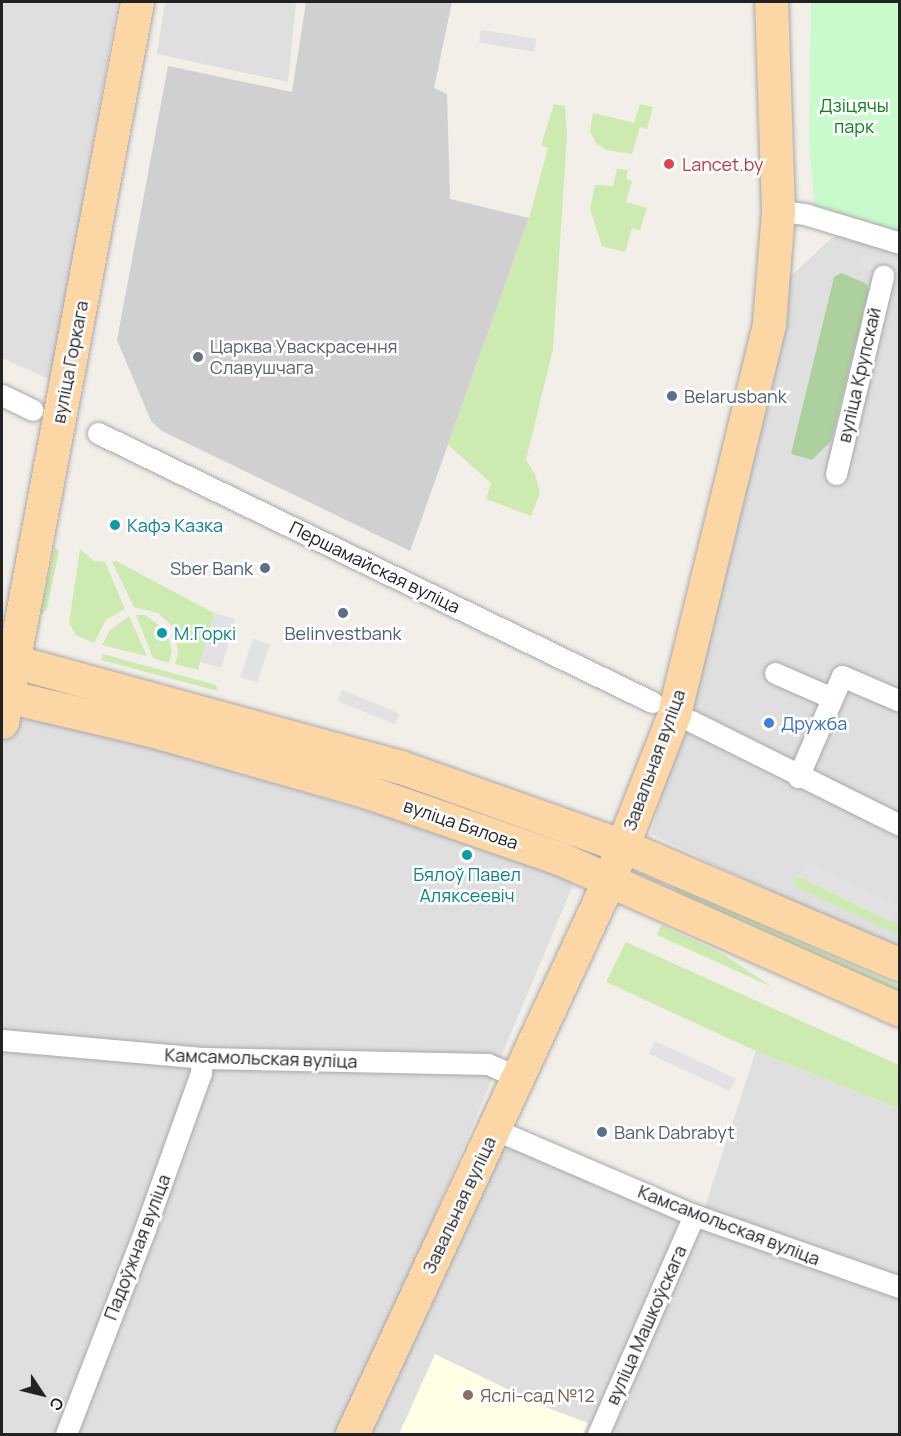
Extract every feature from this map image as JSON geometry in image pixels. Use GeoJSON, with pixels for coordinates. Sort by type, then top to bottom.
{"type":"FeatureCollection","features":[{"type":"Feature","properties":{"kind":"main road","name":"вуліца Горкага"},"geometry":{"type":"LineString","coordinates":[[3,704],[7,660],[137,2]]}},
{"type":"Feature","properties":{"kind":"main road","name":"Завальная вуліца"},"geometry":{"type":"LineString","coordinates":[[352,1434],[609,880],[674,714],[750,413],[768,332],[778,210],[771,2]]}},
{"type":"Feature","properties":{"kind":"main road","name":"вуліца Бялова"},"geometry":{"type":"LineString","coordinates":[[7,660],[401,767],[623,846],[900,966]]}},
{"type":"Feature","properties":{"kind":"main road","name":"вуліца Бялова"},"geometry":{"type":"LineString","coordinates":[[3,704],[154,731],[368,792],[559,858],[900,1010]]}},
{"type":"Feature","properties":{"kind":"street"},"geometry":{"type":"LineString","coordinates":[[778,210],[808,215],[900,243]]}},
{"type":"Feature","properties":{"kind":"street","name":"вуліца Крупскай"},"geometry":{"type":"LineString","coordinates":[[836,474],[883,276]]}},
{"type":"Feature","properties":{"kind":"street"},"geometry":{"type":"LineString","coordinates":[[2,395],[33,410]]}},
{"type":"Feature","properties":{"kind":"street","name":"Першамайская вуліца"},"geometry":{"type":"LineString","coordinates":[[98,433],[652,702]]}},
{"type":"Feature","properties":{"kind":"street"},"geometry":{"type":"LineString","coordinates":[[775,673],[832,698]]}},
{"type":"Feature","properties":{"kind":"street"},"geometry":{"type":"LineString","coordinates":[[798,777],[842,676],[900,701]]}},
{"type":"Feature","properties":{"kind":"street"},"geometry":{"type":"LineString","coordinates":[[691,722],[798,777],[900,825]]}},
{"type":"Feature","properties":{"kind":"street","name":"Камсамольская вуліца"},"geometry":{"type":"LineString","coordinates":[[2,1041],[202,1058],[488,1064],[519,1078]]}},
{"type":"Feature","properties":{"kind":"street","name":"Падоўжная вуліца"},"geometry":{"type":"LineString","coordinates":[[66,1434],[157,1195],[201,1073],[202,1058]]}},
{"type":"Feature","properties":{"kind":"street","name":"Камсамольская вуліца"},"geometry":{"type":"LineString","coordinates":[[494,1129],[694,1215],[900,1287]]}},
{"type":"Feature","properties":{"kind":"street","name":"вуліца Машкоўскага"},"geometry":{"type":"LineString","coordinates":[[598,1434],[694,1215]]}},
{"type":"Feature","properties":{"kind":"shaded area"},"geometry":{"type":"Polygon","coordinates":[[[2,2],[118,2],[51,380],[2,358],[2,2]]]}},
{"type":"Feature","properties":{"kind":"shaded area"},"geometry":{"type":"Polygon","coordinates":[[[165,2],[296,2],[288,82],[157,54],[165,2]]]}},
{"type":"Feature","properties":{"kind":"shaded area","name":"Царква Уваскрасення Славушчага"},"geometry":{"type":"Polygon","coordinates":[[[306,2],[452,2],[434,88],[447,94],[450,199],[529,218],[410,551],[162,431],[151,421],[117,340],[168,66],[292,92],[306,2]]]}},
{"type":"Feature","properties":{"kind":"shaded area"},"geometry":{"type":"Polygon","coordinates":[[[481,30],[536,39],[534,52],[479,43],[481,30]]]}},
{"type":"Feature","properties":{"kind":"shaded area"},"geometry":{"type":"Polygon","coordinates":[[[837,233],[899,248],[899,953],[651,834],[742,502],[790,277],[837,233]]]}},
{"type":"Feature","properties":{"kind":"shaded area"},"geometry":{"type":"Polygon","coordinates":[[[861,254],[899,262],[896,275],[858,267],[861,254]]]}},
{"type":"Feature","properties":{"kind":"shaded area"},"geometry":{"type":"Polygon","coordinates":[[[214,613],[235,619],[221,668],[200,662],[214,613]]]}},
{"type":"Feature","properties":{"kind":"shaded area"},"geometry":{"type":"Polygon","coordinates":[[[253,639],[270,645],[257,683],[240,677],[253,639]]]}},
{"type":"Feature","properties":{"kind":"shaded area"},"geometry":{"type":"Polygon","coordinates":[[[342,690],[399,713],[395,724],[338,701],[342,690]]]}},
{"type":"Feature","properties":{"kind":"shaded area"},"geometry":{"type":"Polygon","coordinates":[[[2,703],[578,873],[418,1256],[338,1434],[2,1434],[2,703]]]}},
{"type":"Feature","properties":{"kind":"shaded area"},"geometry":{"type":"Polygon","coordinates":[[[805,861],[898,907],[891,922],[798,876],[805,861]]]}},
{"type":"Feature","properties":{"kind":"shaded area"},"geometry":{"type":"Polygon","coordinates":[[[655,1041],[736,1079],[730,1091],[649,1054],[655,1041]]]}},
{"type":"Feature","properties":{"kind":"shaded area"},"geometry":{"type":"Polygon","coordinates":[[[756,1051],[899,1109],[899,1434],[360,1434],[495,1133],[697,1231],[756,1051]]]}},
{"type":"Feature","properties":{"kind":"shaded area","name":"Яслі-сад №12"},"geometry":{"type":"Polygon","coordinates":[[[435,1354],[540,1405],[588,1423],[583,1434],[399,1434],[435,1354]]]}},
{"type":"Feature","properties":{"kind":"green space","name":"Дзіцячы парк"},"geometry":{"type":"Polygon","coordinates":[[[811,2],[899,2],[899,232],[815,212],[809,141],[811,2]]]}},
{"type":"Feature","properties":{"kind":"green space"},"geometry":{"type":"Polygon","coordinates":[[[554,104],[565,106],[567,135],[553,349],[526,460],[535,474],[540,493],[531,516],[486,499],[491,483],[448,445],[529,218],[548,148],[541,145],[554,104]]]}},
{"type":"Feature","properties":{"kind":"green space"},"geometry":{"type":"Polygon","coordinates":[[[640,104],[653,107],[647,129],[640,127],[632,154],[606,150],[596,143],[590,131],[593,113],[634,123],[640,104]]]}},
{"type":"Feature","properties":{"kind":"green space"},"geometry":{"type":"Polygon","coordinates":[[[617,169],[628,170],[626,179],[632,181],[626,202],[647,208],[640,230],[632,228],[625,252],[602,246],[590,209],[595,185],[613,186],[617,169]]]}},
{"type":"Feature","properties":{"kind":"green space"},"geometry":{"type":"Polygon","coordinates":[[[841,273],[865,283],[869,290],[831,441],[812,460],[791,454],[834,277],[841,273]]]}},
{"type":"Feature","properties":{"kind":"green space"},"geometry":{"type":"Polygon","coordinates":[[[55,547],[59,551],[47,609],[40,616],[55,547]]]}},
{"type":"Feature","properties":{"kind":"green space"},"geometry":{"type":"Polygon","coordinates":[[[80,549],[94,561],[105,562],[125,609],[106,620],[94,643],[76,635],[69,623],[80,549]]]}},
{"type":"Feature","properties":{"kind":"green space"},"geometry":{"type":"Polygon","coordinates":[[[116,561],[214,613],[198,670],[175,664],[178,654],[174,628],[158,613],[134,607],[112,562],[116,561]]]}},
{"type":"Feature","properties":{"kind":"green space"},"geometry":{"type":"Polygon","coordinates":[[[136,615],[145,615],[166,630],[172,650],[169,663],[153,658],[136,615]]]}},
{"type":"Feature","properties":{"kind":"green space"},"geometry":{"type":"Polygon","coordinates":[[[129,616],[147,656],[102,645],[110,630],[129,616]]]}},
{"type":"Feature","properties":{"kind":"green space"},"geometry":{"type":"Polygon","coordinates":[[[103,654],[216,685],[218,691],[101,660],[103,654]]]}},
{"type":"Feature","properties":{"kind":"green space"},"geometry":{"type":"Polygon","coordinates":[[[798,876],[899,925],[899,935],[793,885],[798,876]]]}},
{"type":"Feature","properties":{"kind":"green space"},"geometry":{"type":"Polygon","coordinates":[[[675,886],[899,986],[899,995],[676,892],[675,886]]]}},
{"type":"Feature","properties":{"kind":"green space"},"geometry":{"type":"Polygon","coordinates":[[[661,925],[723,954],[772,987],[657,935],[661,925]]]}},
{"type":"Feature","properties":{"kind":"green space"},"geometry":{"type":"Polygon","coordinates":[[[626,942],[899,1065],[899,1109],[756,1051],[606,982],[626,942]]]}},
{"type":"Feature","properties":{"kind":"place","name":"Lancet.by"},"geometry":{"type":"Point","coordinates":[669,164]}},
{"type":"Feature","properties":{"kind":"place","name":"Царква Уваскрасення Славушчага"},"geometry":{"type":"Point","coordinates":[198,357]}},
{"type":"Feature","properties":{"kind":"place","name":"Belarusbank"},"geometry":{"type":"Point","coordinates":[672,396]}},
{"type":"Feature","properties":{"kind":"place","name":"Кафэ Казка"},"geometry":{"type":"Point","coordinates":[115,525]}},
{"type":"Feature","properties":{"kind":"place","name":"Sber Bank"},"geometry":{"type":"Point","coordinates":[265,568]}},
{"type":"Feature","properties":{"kind":"place","name":"Belinvestbank"},"geometry":{"type":"Point","coordinates":[343,613]}},
{"type":"Feature","properties":{"kind":"place","name":"М.Горкі"},"geometry":{"type":"Point","coordinates":[162,633]}},
{"type":"Feature","properties":{"kind":"place","name":"Дружба"},"geometry":{"type":"Point","coordinates":[769,723]}},
{"type":"Feature","properties":{"kind":"place","name":"Бялоў Павел Аляксеевіч"},"geometry":{"type":"Point","coordinates":[467,855]}},
{"type":"Feature","properties":{"kind":"place","name":"Bank Dabrabyt"},"geometry":{"type":"Point","coordinates":[602,1132]}},
{"type":"Feature","properties":{"kind":"place","name":"Яслі-сад №12"},"geometry":{"type":"Point","coordinates":[468,1395]}}]}
